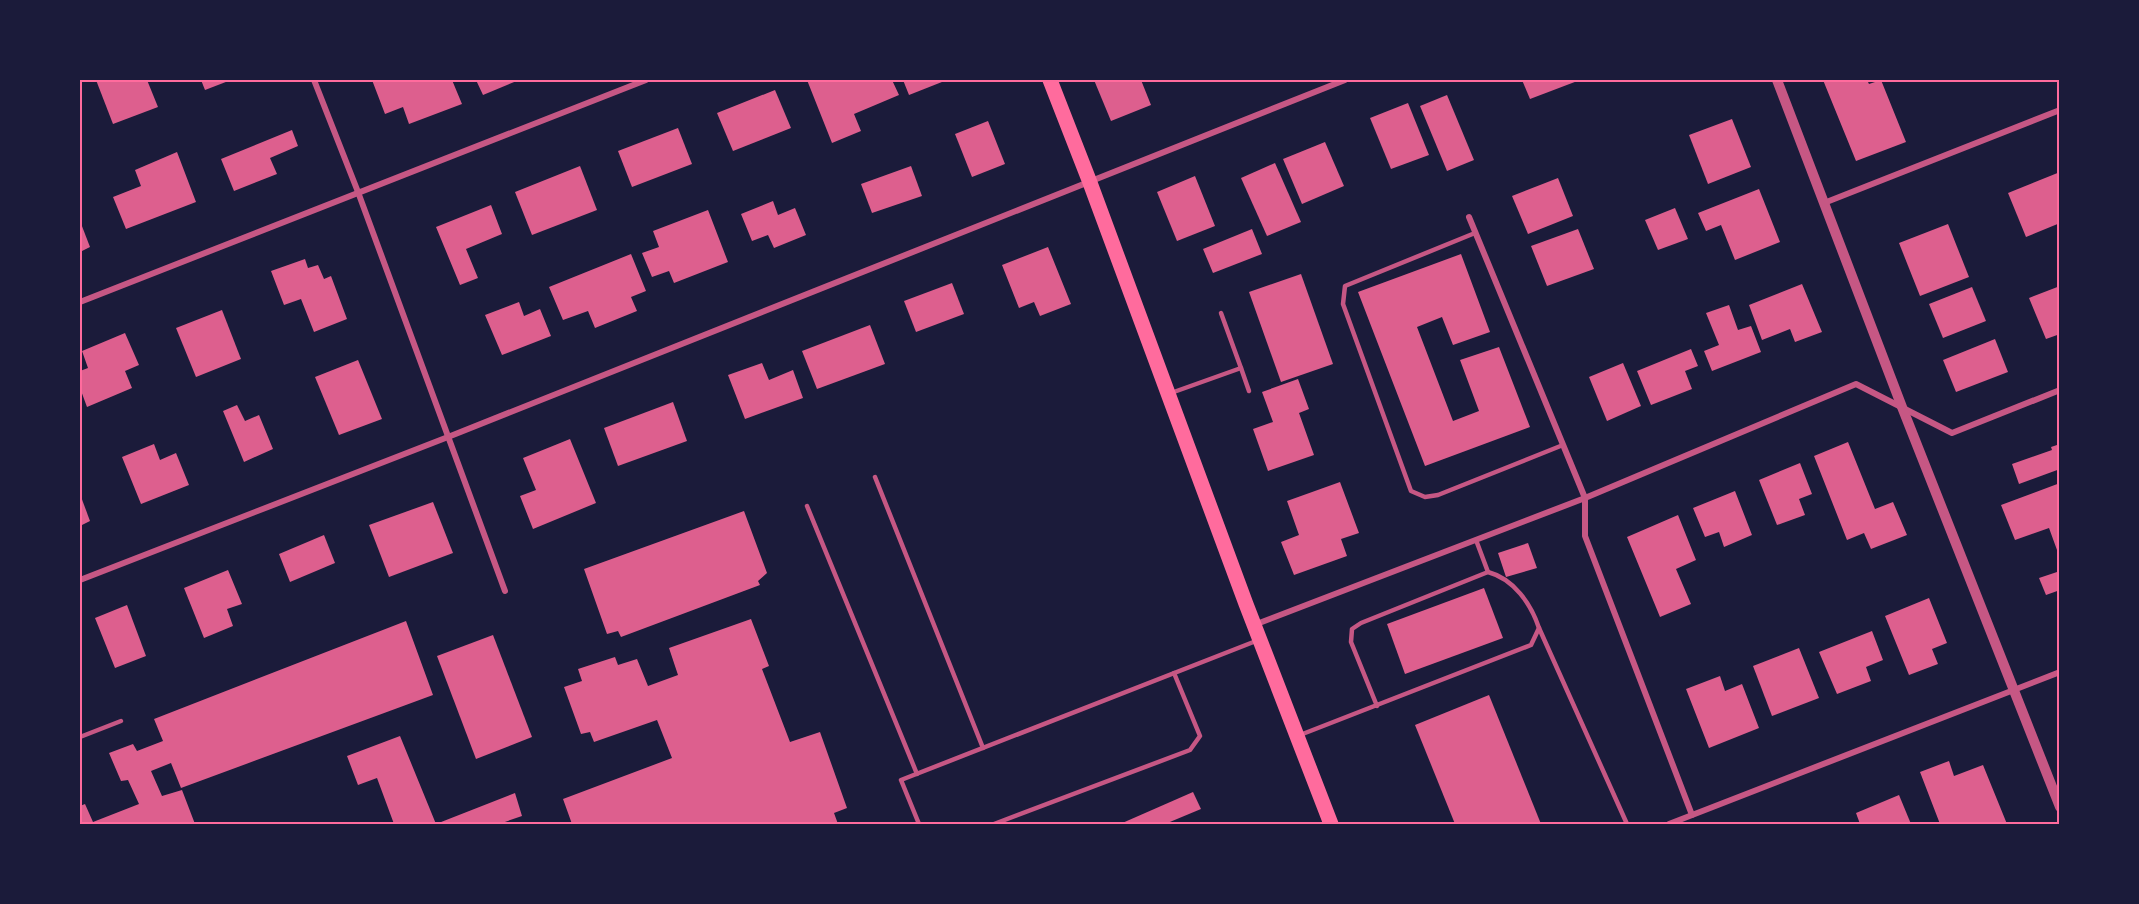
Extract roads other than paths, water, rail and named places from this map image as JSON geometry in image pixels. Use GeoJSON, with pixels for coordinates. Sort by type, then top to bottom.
{"type":"FeatureCollection","features":[{"type":"Feature","properties":{"kind":"main road"},"geometry":{"type":"LineString","coordinates":[[1050,80],[1254,625],[1332,825]]}},
{"type":"Feature","properties":{"kind":"street"},"geometry":{"type":"LineString","coordinates":[[314,80],[358,192],[505,591]]}},
{"type":"Feature","properties":{"kind":"street"},"geometry":{"type":"LineString","coordinates":[[80,302],[646,80]]}},
{"type":"Feature","properties":{"kind":"street"},"geometry":{"type":"LineString","coordinates":[[80,580],[448,437],[1345,80]]}},
{"type":"Feature","properties":{"kind":"street"},"geometry":{"type":"LineString","coordinates":[[1777,80],[1902,407],[2060,807]]}},
{"type":"Feature","properties":{"kind":"street"},"geometry":{"type":"LineString","coordinates":[[1823,204],[2060,110]]}},
{"type":"Feature","properties":{"kind":"street"},"geometry":{"type":"LineString","coordinates":[[1469,217],[1585,498],[1585,536],[1692,815]]}},
{"type":"Feature","properties":{"kind":"street"},"geometry":{"type":"LineString","coordinates":[[1254,625],[1585,498],[1856,384],[1952,433],[2060,390]]}},
{"type":"Feature","properties":{"kind":"street"},"geometry":{"type":"LineString","coordinates":[[1669,825],[2060,672]]}},
{"type":"Feature","properties":{"kind":"lane"},"geometry":{"type":"LineString","coordinates":[[1475,233],[1344,286],[1343,304],[1411,491],[1425,497],[1438,495],[1563,445]]}},
{"type":"Feature","properties":{"kind":"lane"},"geometry":{"type":"LineString","coordinates":[[1221,313],[1249,391]]}},
{"type":"Feature","properties":{"kind":"lane"},"geometry":{"type":"LineString","coordinates":[[1168,394],[1241,368]]}},
{"type":"Feature","properties":{"kind":"lane"},"geometry":{"type":"LineString","coordinates":[[875,477],[983,748]]}},
{"type":"Feature","properties":{"kind":"lane"},"geometry":{"type":"LineString","coordinates":[[807,506],[917,774]]}},
{"type":"Feature","properties":{"kind":"lane"},"geometry":{"type":"LineString","coordinates":[[1476,540],[1488,572]]}},
{"type":"Feature","properties":{"kind":"lane"},"geometry":{"type":"LineString","coordinates":[[1377,706],[1351,642],[1352,629],[1361,622],[1488,572],[1500,575],[1524,598],[1535,617],[1627,825]]}},
{"type":"Feature","properties":{"kind":"lane"},"geometry":{"type":"LineString","coordinates":[[1297,736],[1531,645],[1539,628]]}},
{"type":"Feature","properties":{"kind":"lane"},"geometry":{"type":"LineString","coordinates":[[919,825],[901,780],[1260,640]]}},
{"type":"Feature","properties":{"kind":"lane"},"geometry":{"type":"LineString","coordinates":[[994,825],[1190,750],[1200,736],[1174,673]]}},
{"type":"Feature","properties":{"kind":"lane"},"geometry":{"type":"LineString","coordinates":[[80,737],[121,721]]}}]}
